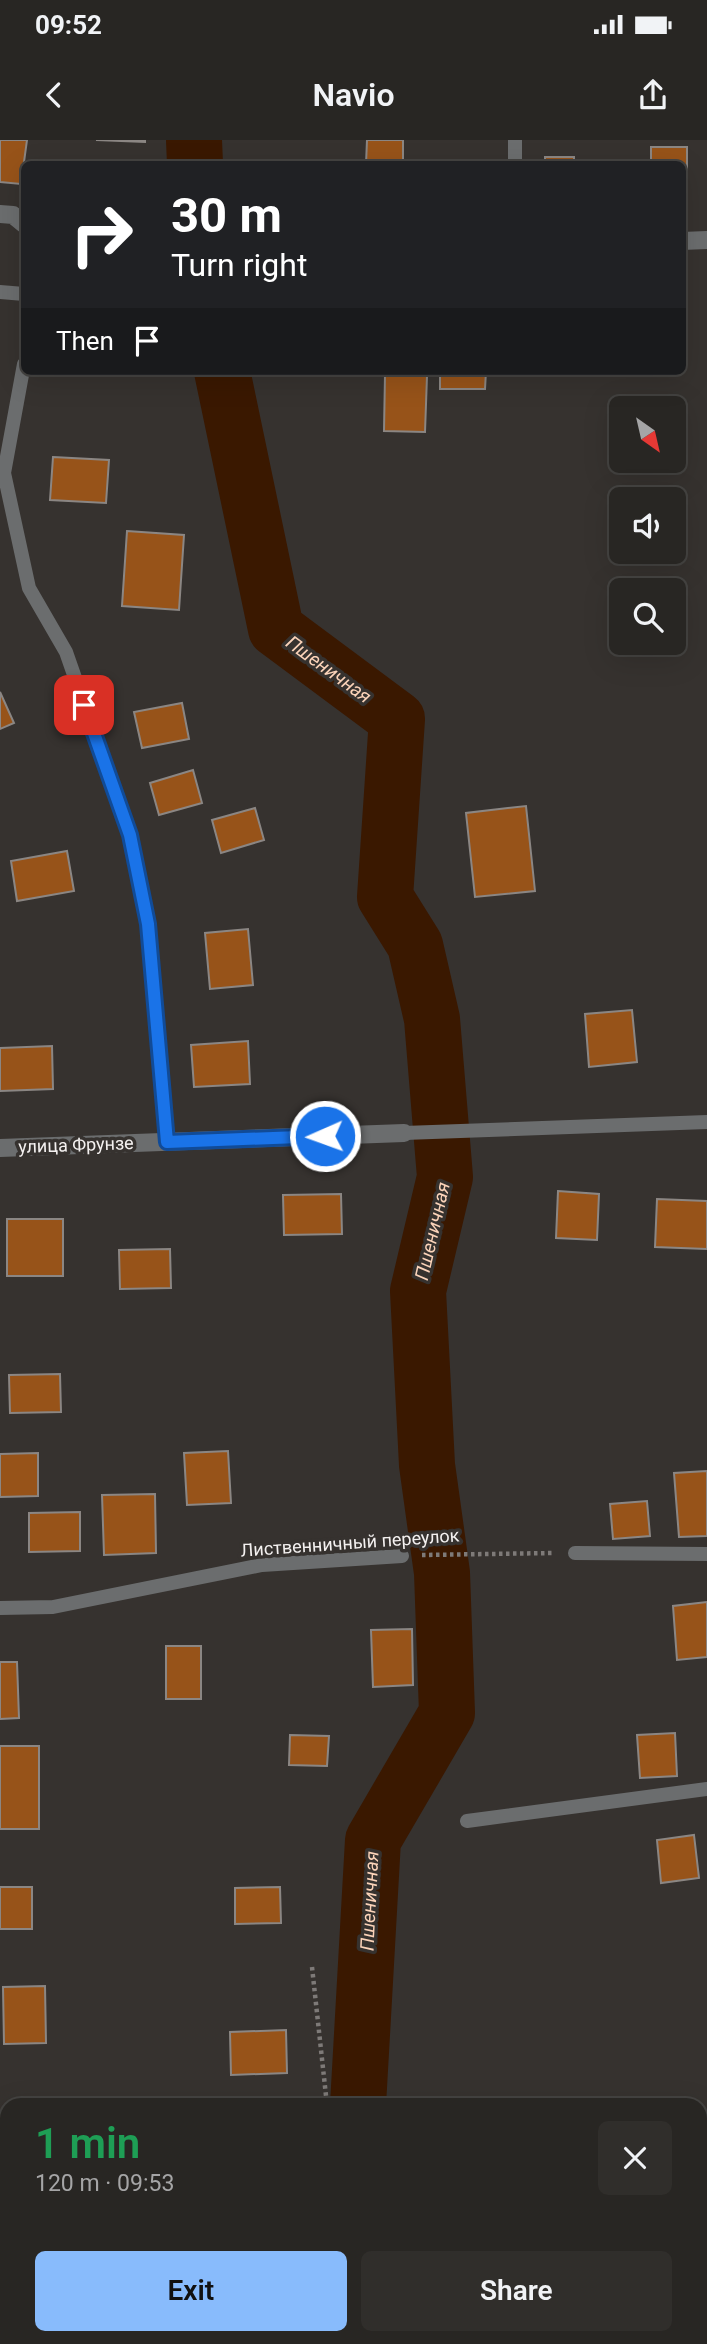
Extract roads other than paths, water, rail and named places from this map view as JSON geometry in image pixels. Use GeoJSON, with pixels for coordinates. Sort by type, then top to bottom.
{"type":"FeatureCollection","features":[{"type":"Feature","properties":{"kind":"street"},"geometry":{"type":"LineString","coordinates":[[0,214],[13,215],[21,222]]}},
{"type":"Feature","properties":{"kind":"street"},"geometry":{"type":"LineString","coordinates":[[686,241],[707,240]]}},
{"type":"Feature","properties":{"kind":"street","name":"улица Фрунзе"},"geometry":{"type":"LineString","coordinates":[[0,1148],[404,1133]]}},
{"type":"Feature","properties":{"kind":"lane"},"geometry":{"type":"LineString","coordinates":[[515,140],[515,161]]}},
{"type":"Feature","properties":{"kind":"lane"},"geometry":{"type":"LineString","coordinates":[[0,292],[21,294]]}},
{"type":"Feature","properties":{"kind":"lane"},"geometry":{"type":"LineString","coordinates":[[22,375],[4,473],[29,588],[66,652],[130,835],[148,924],[167,1142]]}},
{"type":"Feature","properties":{"kind":"lane"},"geometry":{"type":"LineString","coordinates":[[404,1133],[707,1122]]}},
{"type":"Feature","properties":{"kind":"lane"},"geometry":{"type":"LineString","coordinates":[[575,1553],[707,1554]]}},
{"type":"Feature","properties":{"kind":"lane","name":"Лиственничный переулок"},"geometry":{"type":"LineString","coordinates":[[0,1608],[53,1607],[262,1565],[402,1556]]}},
{"type":"Feature","properties":{"kind":"lane"},"geometry":{"type":"LineString","coordinates":[[467,1821],[707,1789]]}},
{"type":"Feature","properties":{"kind":"waterway","name":"Пшеничная"},"geometry":{"type":"LineString","coordinates":[[194,140],[195,161]]}},
{"type":"Feature","properties":{"kind":"waterway","name":"Пшеничная"},"geometry":{"type":"LineString","coordinates":[[223,375],[276,629],[397,719],[385,897],[415,945],[432,1019],[445,1177],[418,1291],[427,1465],[442,1573],[447,1713],[373,1840],[358,2098]]}}]}
